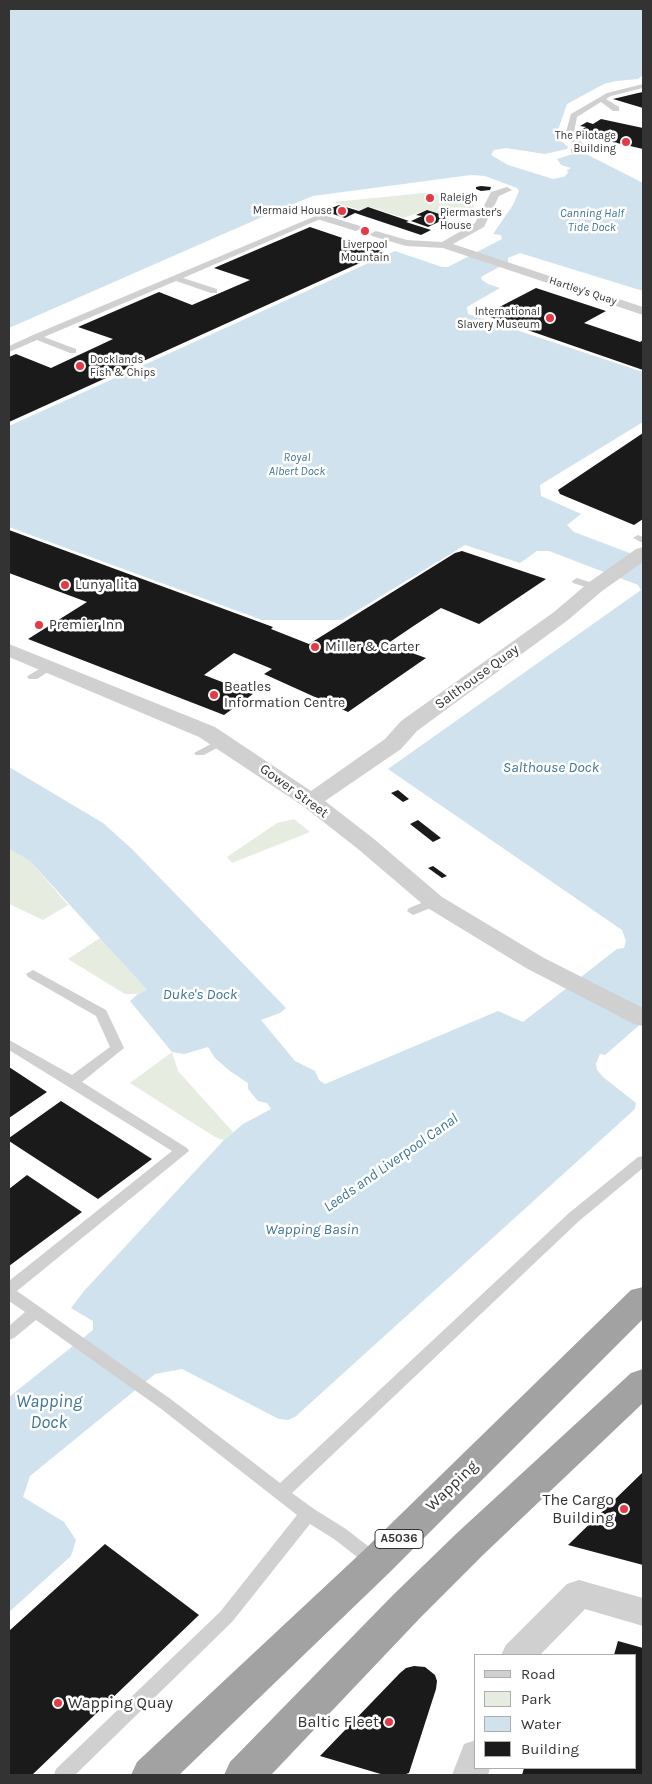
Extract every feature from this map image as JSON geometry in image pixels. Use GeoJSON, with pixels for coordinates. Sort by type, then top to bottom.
{"type":"FeatureCollection","features":[{"type":"Feature","properties":{"kind":"highway","name":"Wapping"},"geometry":{"type":"LineString","coordinates":[[151,1775],[376,1562],[643,1299]]}},
{"type":"Feature","properties":{"kind":"highway"},"geometry":{"type":"LineString","coordinates":[[244,1775],[463,1550],[643,1382]]}},
{"type":"Feature","properties":{"kind":"street"},"geometry":{"type":"LineString","coordinates":[[448,247],[480,225],[495,194],[507,190]]}},
{"type":"Feature","properties":{"kind":"street"},"geometry":{"type":"LineString","coordinates":[[321,217],[356,228]]}},
{"type":"Feature","properties":{"kind":"street","name":"Hartley's Quay"},"geometry":{"type":"LineString","coordinates":[[376,234],[406,243],[448,247],[643,311]]}},
{"type":"Feature","properties":{"kind":"street","name":"Salthouse Quay"},"geometry":{"type":"LineString","coordinates":[[311,801],[393,744],[409,726],[561,616],[592,583],[642,544]]}},
{"type":"Feature","properties":{"kind":"street","name":"Gower Street"},"geometry":{"type":"LineString","coordinates":[[9,650],[41,672],[207,732],[311,801],[366,844],[423,907],[484,934],[643,1018]]}},
{"type":"Feature","properties":{"kind":"street"},"geometry":{"type":"LineString","coordinates":[[519,1654],[579,1594],[643,1612]]}},
{"type":"Feature","properties":{"kind":"street"},"geometry":{"type":"LineString","coordinates":[[470,1775],[474,1762]]}},
{"type":"Feature","properties":{"kind":"lane"},"geometry":{"type":"LineString","coordinates":[[574,151],[582,146],[572,138],[570,132],[574,116],[602,98],[643,86]]}},
{"type":"Feature","properties":{"kind":"lane"},"geometry":{"type":"LineString","coordinates":[[602,98],[605,103],[616,109]]}},
{"type":"Feature","properties":{"kind":"lane"},"geometry":{"type":"LineString","coordinates":[[9,349],[321,217]]}},
{"type":"Feature","properties":{"kind":"lane"},"geometry":{"type":"LineString","coordinates":[[175,278],[214,291]]}},
{"type":"Feature","properties":{"kind":"lane"},"geometry":{"type":"LineString","coordinates":[[36,337],[73,351]]}},
{"type":"Feature","properties":{"kind":"lane"},"geometry":{"type":"LineString","coordinates":[[200,753],[222,741]]}},
{"type":"Feature","properties":{"kind":"lane"},"geometry":{"type":"LineString","coordinates":[[33,974],[101,1013],[117,1048],[73,1082]]}},
{"type":"Feature","properties":{"kind":"lane"},"geometry":{"type":"LineString","coordinates":[[9,1044],[182,1151],[9,1289]]}},
{"type":"Feature","properties":{"kind":"lane"},"geometry":{"type":"LineString","coordinates":[[281,1493],[574,1217],[643,1162]]}},
{"type":"Feature","properties":{"kind":"lane"},"geometry":{"type":"LineString","coordinates":[[9,1293],[166,1404],[308,1514],[340,1534],[376,1562]]}},
{"type":"Feature","properties":{"kind":"lane"},"geometry":{"type":"LineString","coordinates":[[9,1334],[35,1313]]}},
{"type":"Feature","properties":{"kind":"lane"},"geometry":{"type":"LineString","coordinates":[[63,1775],[226,1617],[308,1514]]}},
{"type":"Feature","properties":{"kind":"green space"},"geometry":{"type":"Polygon","coordinates":[[[424,193],[450,194],[473,202],[474,207],[470,213],[454,208],[438,213],[426,210],[404,218],[370,207],[359,210],[334,202],[424,193]]]}},
{"type":"Feature","properties":{"kind":"green space"},"geometry":{"type":"Polygon","coordinates":[[[294,819],[310,832],[232,863],[227,857],[277,823],[294,819]]]}},
{"type":"Feature","properties":{"kind":"green space"},"geometry":{"type":"Polygon","coordinates":[[[9,849],[30,861],[68,905],[43,920],[9,904],[9,849]]]}},
{"type":"Feature","properties":{"kind":"green space"},"geometry":{"type":"Polygon","coordinates":[[[100,938],[147,990],[138,994],[125,994],[68,959],[100,938]]]}},
{"type":"Feature","properties":{"kind":"green space"},"geometry":{"type":"Polygon","coordinates":[[[172,1052],[178,1071],[233,1132],[224,1140],[215,1137],[130,1083],[172,1052]]]}},
{"type":"Feature","properties":{"kind":"water"},"geometry":{"type":"Polygon","coordinates":[[[9,9],[643,9],[643,75],[638,79],[604,84],[567,104],[556,136],[568,147],[567,149],[545,154],[506,148],[494,150],[491,155],[508,165],[553,179],[564,177],[568,173],[567,170],[571,168],[561,165],[557,159],[573,154],[586,154],[643,183],[643,291],[520,253],[508,258],[508,262],[481,277],[488,284],[500,288],[467,307],[468,314],[643,372],[643,422],[540,485],[541,496],[581,514],[567,525],[574,532],[643,558],[643,1022],[605,1055],[600,1054],[596,1064],[597,1070],[603,1077],[636,1103],[635,1109],[295,1417],[288,1420],[279,1419],[182,1369],[155,1374],[30,1476],[23,1497],[64,1522],[76,1540],[71,1556],[9,1612],[9,1397],[93,1330],[93,1321],[71,1308],[84,1291],[224,1140],[243,1124],[271,1109],[267,1103],[258,1101],[248,1089],[248,1083],[215,1058],[208,1047],[184,1054],[172,1052],[130,1001],[138,994],[147,990],[30,861],[9,849],[9,767],[103,823],[132,849],[286,1008],[280,1013],[261,1020],[295,1061],[315,1071],[319,1080],[325,1084],[498,1011],[523,1022],[617,949],[624,948],[626,941],[622,930],[388,769],[641,590],[638,585],[549,551],[537,551],[520,563],[465,545],[342,620],[262,620],[9,527],[9,426],[395,251],[442,267],[448,267],[502,239],[501,235],[493,234],[513,205],[519,191],[517,188],[485,176],[471,175],[313,196],[9,328],[9,9]]]}},
{"type":"Feature","properties":{"kind":"building"},"geometry":{"type":"Polygon","coordinates":[[[643,92],[643,108],[613,99],[638,93],[643,92]]]}},
{"type":"Feature","properties":{"kind":"building","name":"The Pilotage Building"},"geometry":{"type":"Polygon","coordinates":[[[601,119],[643,128],[643,149],[578,134],[577,132],[586,127],[580,126],[587,122],[593,124],[601,119]]]}},
{"type":"Feature","properties":{"kind":"building"},"geometry":{"type":"Polygon","coordinates":[[[476,187],[491,187],[490,190],[481,191],[476,189],[476,187]]]}},
{"type":"Feature","properties":{"kind":"building"},"geometry":{"type":"Polygon","coordinates":[[[339,205],[359,211],[368,207],[431,230],[421,235],[355,213],[345,218],[324,211],[339,205]]]}},
{"type":"Feature","properties":{"kind":"building","name":"Piermaster's House"},"geometry":{"type":"Polygon","coordinates":[[[427,210],[449,217],[428,227],[411,221],[422,216],[416,215],[427,210]]]}},
{"type":"Feature","properties":{"kind":"building"},"geometry":{"type":"Polygon","coordinates":[[[310,227],[384,252],[9,422],[9,357],[16,354],[51,368],[113,339],[78,327],[159,292],[192,305],[250,280],[214,268],[310,227]]]}},
{"type":"Feature","properties":{"kind":"building"},"geometry":{"type":"Polygon","coordinates":[[[536,288],[606,311],[584,323],[640,342],[643,340],[643,370],[484,315],[536,288]]]}},
{"type":"Feature","properties":{"kind":"building"},"geometry":{"type":"Polygon","coordinates":[[[643,433],[643,519],[634,525],[560,494],[558,490],[643,433]]]}},
{"type":"Feature","properties":{"kind":"building"},"geometry":{"type":"Polygon","coordinates":[[[9,530],[273,627],[271,629],[309,644],[455,553],[462,551],[546,579],[479,624],[441,608],[415,625],[387,644],[426,658],[348,712],[264,674],[272,669],[234,653],[204,675],[253,694],[224,715],[28,639],[87,602],[9,573],[9,530]]]}},
{"type":"Feature","properties":{"kind":"building"},"geometry":{"type":"Polygon","coordinates":[[[398,790],[409,799],[403,802],[391,793],[398,790]]]}},
{"type":"Feature","properties":{"kind":"building"},"geometry":{"type":"Polygon","coordinates":[[[418,820],[441,838],[433,842],[410,824],[418,820]]]}},
{"type":"Feature","properties":{"kind":"building"},"geometry":{"type":"Polygon","coordinates":[[[433,866],[447,876],[442,878],[428,868],[433,866]]]}},
{"type":"Feature","properties":{"kind":"building"},"geometry":{"type":"Polygon","coordinates":[[[9,1067],[47,1092],[9,1118],[9,1067]]]}},
{"type":"Feature","properties":{"kind":"building"},"geometry":{"type":"Polygon","coordinates":[[[61,1101],[152,1159],[98,1199],[9,1141],[9,1138],[61,1101]]]}},
{"type":"Feature","properties":{"kind":"building"},"geometry":{"type":"Polygon","coordinates":[[[27,1175],[82,1212],[9,1266],[9,1189],[27,1175]]]}},
{"type":"Feature","properties":{"kind":"building","name":"The Cargo Building"},"geometry":{"type":"Polygon","coordinates":[[[643,1472],[643,1565],[568,1545],[643,1472]]]}},
{"type":"Feature","properties":{"kind":"building","name":"Wapping Quay"},"geometry":{"type":"Polygon","coordinates":[[[105,1544],[199,1615],[32,1775],[9,1775],[9,1631],[105,1544]]]}},
{"type":"Feature","properties":{"kind":"building"},"geometry":{"type":"Polygon","coordinates":[[[618,1641],[643,1648],[643,1775],[522,1775],[524,1769],[637,1769],[637,1654],[614,1654],[618,1641]]]}},
{"type":"Feature","properties":{"kind":"building","name":"Baltic Fleet"},"geometry":{"type":"Polygon","coordinates":[[[414,1666],[425,1667],[435,1675],[437,1681],[409,1773],[403,1775],[384,1775],[320,1756],[400,1673],[406,1668],[414,1666]]]}},
{"type":"Feature","properties":{"kind":"place","name":"The Pilotage Building"},"geometry":{"type":"Point","coordinates":[626,142]}},
{"type":"Feature","properties":{"kind":"place","name":"Raleigh"},"geometry":{"type":"Point","coordinates":[430,198]}},
{"type":"Feature","properties":{"kind":"place","name":"Mermaid House"},"geometry":{"type":"Point","coordinates":[342,211]}},
{"type":"Feature","properties":{"kind":"place","name":"Piermaster's House"},"geometry":{"type":"Point","coordinates":[430,219]}},
{"type":"Feature","properties":{"kind":"place","name":"Liverpool Mountain"},"geometry":{"type":"Point","coordinates":[365,231]}},
{"type":"Feature","properties":{"kind":"place","name":"International Slavery Museum"},"geometry":{"type":"Point","coordinates":[550,318]}},
{"type":"Feature","properties":{"kind":"place","name":"Docklands Fish & Chips"},"geometry":{"type":"Point","coordinates":[80,366]}},
{"type":"Feature","properties":{"kind":"place","name":"Lunya lita"},"geometry":{"type":"Point","coordinates":[65,585]}},
{"type":"Feature","properties":{"kind":"place","name":"Premier Inn"},"geometry":{"type":"Point","coordinates":[39,625]}},
{"type":"Feature","properties":{"kind":"place","name":"Miller & Carter"},"geometry":{"type":"Point","coordinates":[315,647]}},
{"type":"Feature","properties":{"kind":"place","name":"Beatles Information Centre"},"geometry":{"type":"Point","coordinates":[214,695]}},
{"type":"Feature","properties":{"kind":"place","name":"The Cargo Building"},"geometry":{"type":"Point","coordinates":[624,1509]}},
{"type":"Feature","properties":{"kind":"place","name":"Wapping Quay"},"geometry":{"type":"Point","coordinates":[58,1703]}},
{"type":"Feature","properties":{"kind":"place","name":"Baltic Fleet"},"geometry":{"type":"Point","coordinates":[389,1722]}},
{"type":"Feature","properties":{"kind":"water label","name":"Canning Half Tide Dock"},"geometry":{"type":"Point","coordinates":[592,221]}},
{"type":"Feature","properties":{"kind":"water label","name":"Royal Albert Dock"},"geometry":{"type":"Point","coordinates":[297,465]}},
{"type":"Feature","properties":{"kind":"water label","name":"Salthouse Dock"},"geometry":{"type":"Point","coordinates":[551,768]}},
{"type":"Feature","properties":{"kind":"water label","name":"Duke's Dock"},"geometry":{"type":"Point","coordinates":[200,995]}},
{"type":"Feature","properties":{"kind":"water label","name":"Leeds and Liverpool Canal"},"geometry":{"type":"Point","coordinates":[391,1163]}},
{"type":"Feature","properties":{"kind":"water label","name":"Wapping Basin"},"geometry":{"type":"Point","coordinates":[312,1230]}},
{"type":"Feature","properties":{"kind":"water label","name":"Wapping Dock"},"geometry":{"type":"Point","coordinates":[49,1412]}}]}
